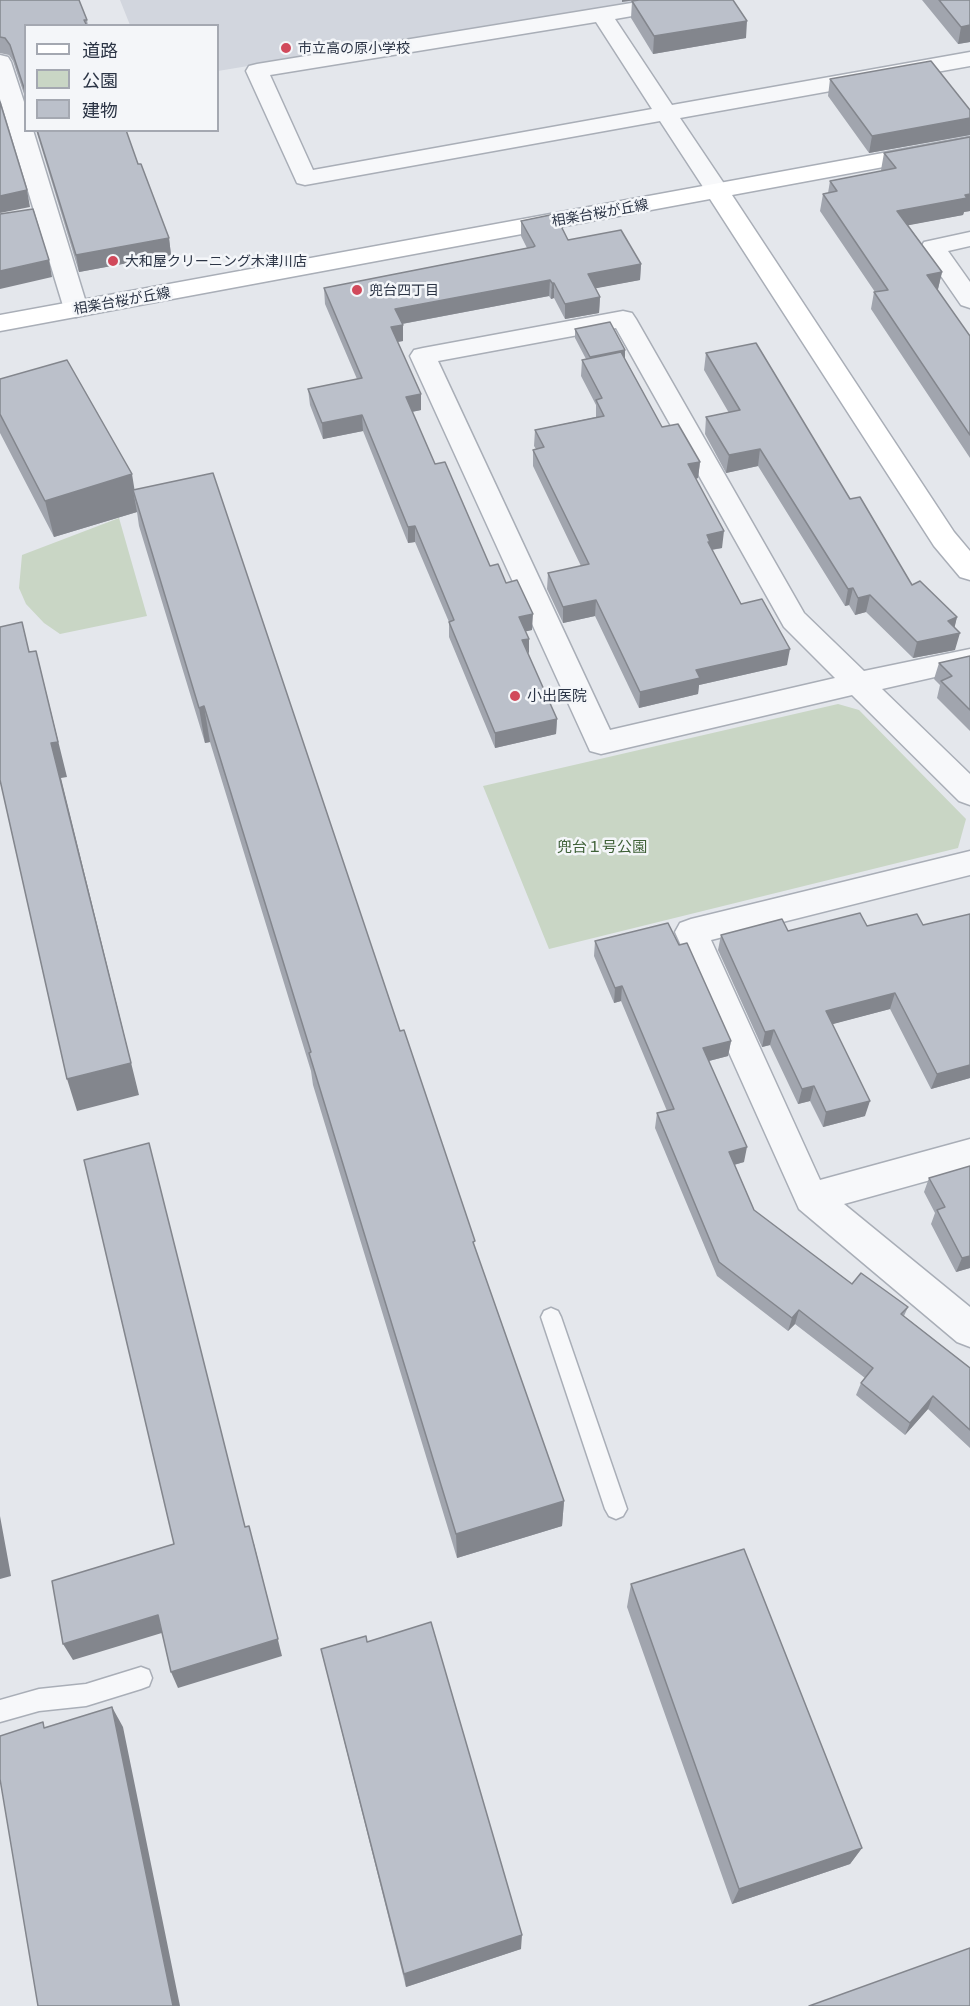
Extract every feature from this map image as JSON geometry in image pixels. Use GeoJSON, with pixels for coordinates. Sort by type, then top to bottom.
{"type":"FeatureCollection","features":[{"type":"Feature","properties":{"kind":"main road","name":"相楽台桜が丘線"},"geometry":{"type":"LineString","coordinates":[[0,323],[970,144]]}},
{"type":"Feature","properties":{"kind":"main road"},"geometry":{"type":"LineString","coordinates":[[717,191],[944,539],[970,570]]}},
{"type":"Feature","properties":{"kind":"street"},"geometry":{"type":"LineString","coordinates":[[689,0],[257,71],[305,178],[970,59]]}},
{"type":"Feature","properties":{"kind":"street"},"geometry":{"type":"LineString","coordinates":[[602,15],[717,191]]}},
{"type":"Feature","properties":{"kind":"street"},"geometry":{"type":"LineString","coordinates":[[0,62],[35,216],[76,309]]}},
{"type":"Feature","properties":{"kind":"street"},"geometry":{"type":"LineString","coordinates":[[970,240],[933,247],[970,300]]}},
{"type":"Feature","properties":{"kind":"street"},"geometry":{"type":"LineString","coordinates":[[970,658],[858,683],[601,743],[423,356],[623,319],[794,620],[858,683],[970,794]]}},
{"type":"Feature","properties":{"kind":"street"},"geometry":{"type":"LineString","coordinates":[[970,863],[691,932],[811,1198],[970,1330]]}},
{"type":"Feature","properties":{"kind":"street"},"geometry":{"type":"LineString","coordinates":[[811,1198],[970,1154]]}},
{"type":"Feature","properties":{"kind":"lane"},"geometry":{"type":"LineString","coordinates":[[550,1317],[616,1509]]}},
{"type":"Feature","properties":{"kind":"lane"},"geometry":{"type":"LineString","coordinates":[[0,1711],[39,1700],[86,1695],[141,1678]]}},
{"type":"Feature","properties":{"kind":"shaded area","name":"市立高の原小学校"},"geometry":{"type":"Polygon","coordinates":[[[120,0],[645,0],[219,71],[219,24],[130,24],[120,0]]]}},
{"type":"Feature","properties":{"kind":"green space"},"geometry":{"type":"Polygon","coordinates":[[[119,518],[147,616],[60,634],[44,623],[26,604],[19,588],[22,555],[119,518]]]}},
{"type":"Feature","properties":{"kind":"green space","name":"兜台１号公園"},"geometry":{"type":"Polygon","coordinates":[[[838,704],[859,710],[966,819],[958,848],[549,949],[483,786],[838,704]]]}},
{"type":"Feature","properties":{"kind":"building"},"geometry":{"type":"Polygon","coordinates":[[[0,0],[79,0],[87,20],[84,20],[86,24],[24,24],[24,88],[10,45],[5,38],[0,37],[0,0]]]}},
{"type":"Feature","properties":{"kind":"building"},"geometry":{"type":"Polygon","coordinates":[[[733,0],[747,21],[654,36],[632,1],[733,0]]]}},
{"type":"Feature","properties":{"kind":"building"},"geometry":{"type":"Polygon","coordinates":[[[939,0],[970,0],[970,25],[961,27],[939,0]]]}},
{"type":"Feature","properties":{"kind":"building"},"geometry":{"type":"Polygon","coordinates":[[[931,61],[970,110],[970,118],[872,136],[830,79],[931,61]]]}},
{"type":"Feature","properties":{"kind":"building"},"geometry":{"type":"Polygon","coordinates":[[[0,102],[27,190],[0,196],[0,102]]]}},
{"type":"Feature","properties":{"kind":"building"},"geometry":{"type":"Polygon","coordinates":[[[38,132],[127,132],[169,238],[76,255],[38,132]]]}},
{"type":"Feature","properties":{"kind":"building"},"geometry":{"type":"Polygon","coordinates":[[[970,137],[970,194],[965,195],[967,198],[897,211],[942,272],[927,275],[970,336],[970,435],[874,292],[888,290],[823,194],[837,191],[830,181],[896,168],[884,153],[970,137]]]}},
{"type":"Feature","properties":{"kind":"building"},"geometry":{"type":"Polygon","coordinates":[[[33,209],[49,260],[0,271],[0,214],[33,209]]]}},
{"type":"Feature","properties":{"kind":"building"},"geometry":{"type":"Polygon","coordinates":[[[555,214],[568,240],[621,230],[641,264],[588,274],[600,297],[565,304],[554,283],[550,280],[395,309],[403,325],[391,327],[421,394],[406,397],[435,464],[445,462],[490,566],[498,564],[506,583],[517,580],[533,614],[519,617],[529,639],[522,640],[557,719],[495,733],[449,622],[454,620],[415,526],[408,527],[362,415],[322,423],[308,389],[362,378],[324,288],[533,247],[535,246],[521,221],[555,214]]]}},
{"type":"Feature","properties":{"kind":"building"},"geometry":{"type":"Polygon","coordinates":[[[610,322],[625,350],[590,357],[575,329],[610,322]]]}},
{"type":"Feature","properties":{"kind":"building"},"geometry":{"type":"Polygon","coordinates":[[[756,343],[850,499],[860,497],[912,585],[920,581],[957,617],[948,621],[960,633],[917,642],[870,595],[858,598],[853,588],[848,589],[760,449],[729,455],[706,417],[740,410],[706,353],[756,343]]]}},
{"type":"Feature","properties":{"kind":"building"},"geometry":{"type":"Polygon","coordinates":[[[621,352],[662,427],[678,424],[700,462],[688,464],[724,531],[707,535],[710,542],[708,542],[741,604],[762,599],[790,649],[696,670],[700,678],[640,692],[596,600],[563,607],[548,573],[589,564],[533,450],[544,447],[535,430],[604,416],[596,400],[602,398],[582,360],[621,352]]]}},
{"type":"Feature","properties":{"kind":"building"},"geometry":{"type":"Polygon","coordinates":[[[67,360],[132,474],[45,501],[0,414],[0,379],[67,360]]]}},
{"type":"Feature","properties":{"kind":"building"},"geometry":{"type":"Polygon","coordinates":[[[213,473],[400,1031],[404,1030],[475,1241],[473,1242],[564,1501],[456,1534],[204,706],[199,708],[133,490],[213,473]]]}},
{"type":"Feature","properties":{"kind":"building"},"geometry":{"type":"Polygon","coordinates":[[[22,622],[29,652],[36,651],[58,742],[51,743],[131,1063],[67,1079],[0,780],[0,627],[22,622]]]}},
{"type":"Feature","properties":{"kind":"building"},"geometry":{"type":"Polygon","coordinates":[[[970,656],[970,710],[941,681],[952,676],[939,663],[970,656]]]}},
{"type":"Feature","properties":{"kind":"building"},"geometry":{"type":"Polygon","coordinates":[[[860,913],[867,926],[917,914],[923,925],[970,914],[970,1065],[937,1074],[895,993],[826,1011],[870,1101],[826,1112],[814,1086],[802,1089],[774,1030],[765,1032],[721,935],[782,919],[788,931],[860,913]]]}},
{"type":"Feature","properties":{"kind":"building"},"geometry":{"type":"Polygon","coordinates":[[[668,923],[679,945],[687,943],[731,1041],[703,1048],[747,1147],[729,1152],[754,1210],[852,1284],[861,1273],[908,1307],[901,1314],[970,1368],[970,1430],[933,1396],[910,1423],[861,1383],[873,1368],[799,1310],[792,1318],[719,1262],[657,1113],[674,1109],[622,986],[615,988],[595,941],[668,923]]]}},
{"type":"Feature","properties":{"kind":"building"},"geometry":{"type":"Polygon","coordinates":[[[149,1143],[245,1527],[249,1526],[278,1639],[171,1672],[158,1615],[63,1644],[52,1581],[174,1544],[84,1160],[149,1143]]]}},
{"type":"Feature","properties":{"kind":"building"},"geometry":{"type":"Polygon","coordinates":[[[970,1166],[970,1256],[962,1258],[937,1210],[945,1207],[929,1178],[970,1166]]]}},
{"type":"Feature","properties":{"kind":"building"},"geometry":{"type":"Polygon","coordinates":[[[744,1549],[862,1848],[739,1889],[631,1584],[744,1549]]]}},
{"type":"Feature","properties":{"kind":"building"},"geometry":{"type":"Polygon","coordinates":[[[431,1622],[522,1935],[404,1974],[321,1649],[366,1636],[367,1642],[431,1622]]]}},
{"type":"Feature","properties":{"kind":"building"},"geometry":{"type":"Polygon","coordinates":[[[112,1707],[173,2006],[38,2006],[0,1779],[0,1736],[43,1722],[44,1728],[112,1707]]]}},
{"type":"Feature","properties":{"kind":"building"},"geometry":{"type":"Polygon","coordinates":[[[970,1948],[970,2006],[809,2006],[970,1948]]]}},
{"type":"Feature","properties":{"kind":"place","name":"市立高の原小学校"},"geometry":{"type":"Point","coordinates":[286,48]}},
{"type":"Feature","properties":{"kind":"place","name":"大和屋クリーニング木津川店"},"geometry":{"type":"Point","coordinates":[113,261]}},
{"type":"Feature","properties":{"kind":"place","name":"兜台四丁目"},"geometry":{"type":"Point","coordinates":[357,290]}},
{"type":"Feature","properties":{"kind":"place","name":"小出医院"},"geometry":{"type":"Point","coordinates":[515,696]}}]}
